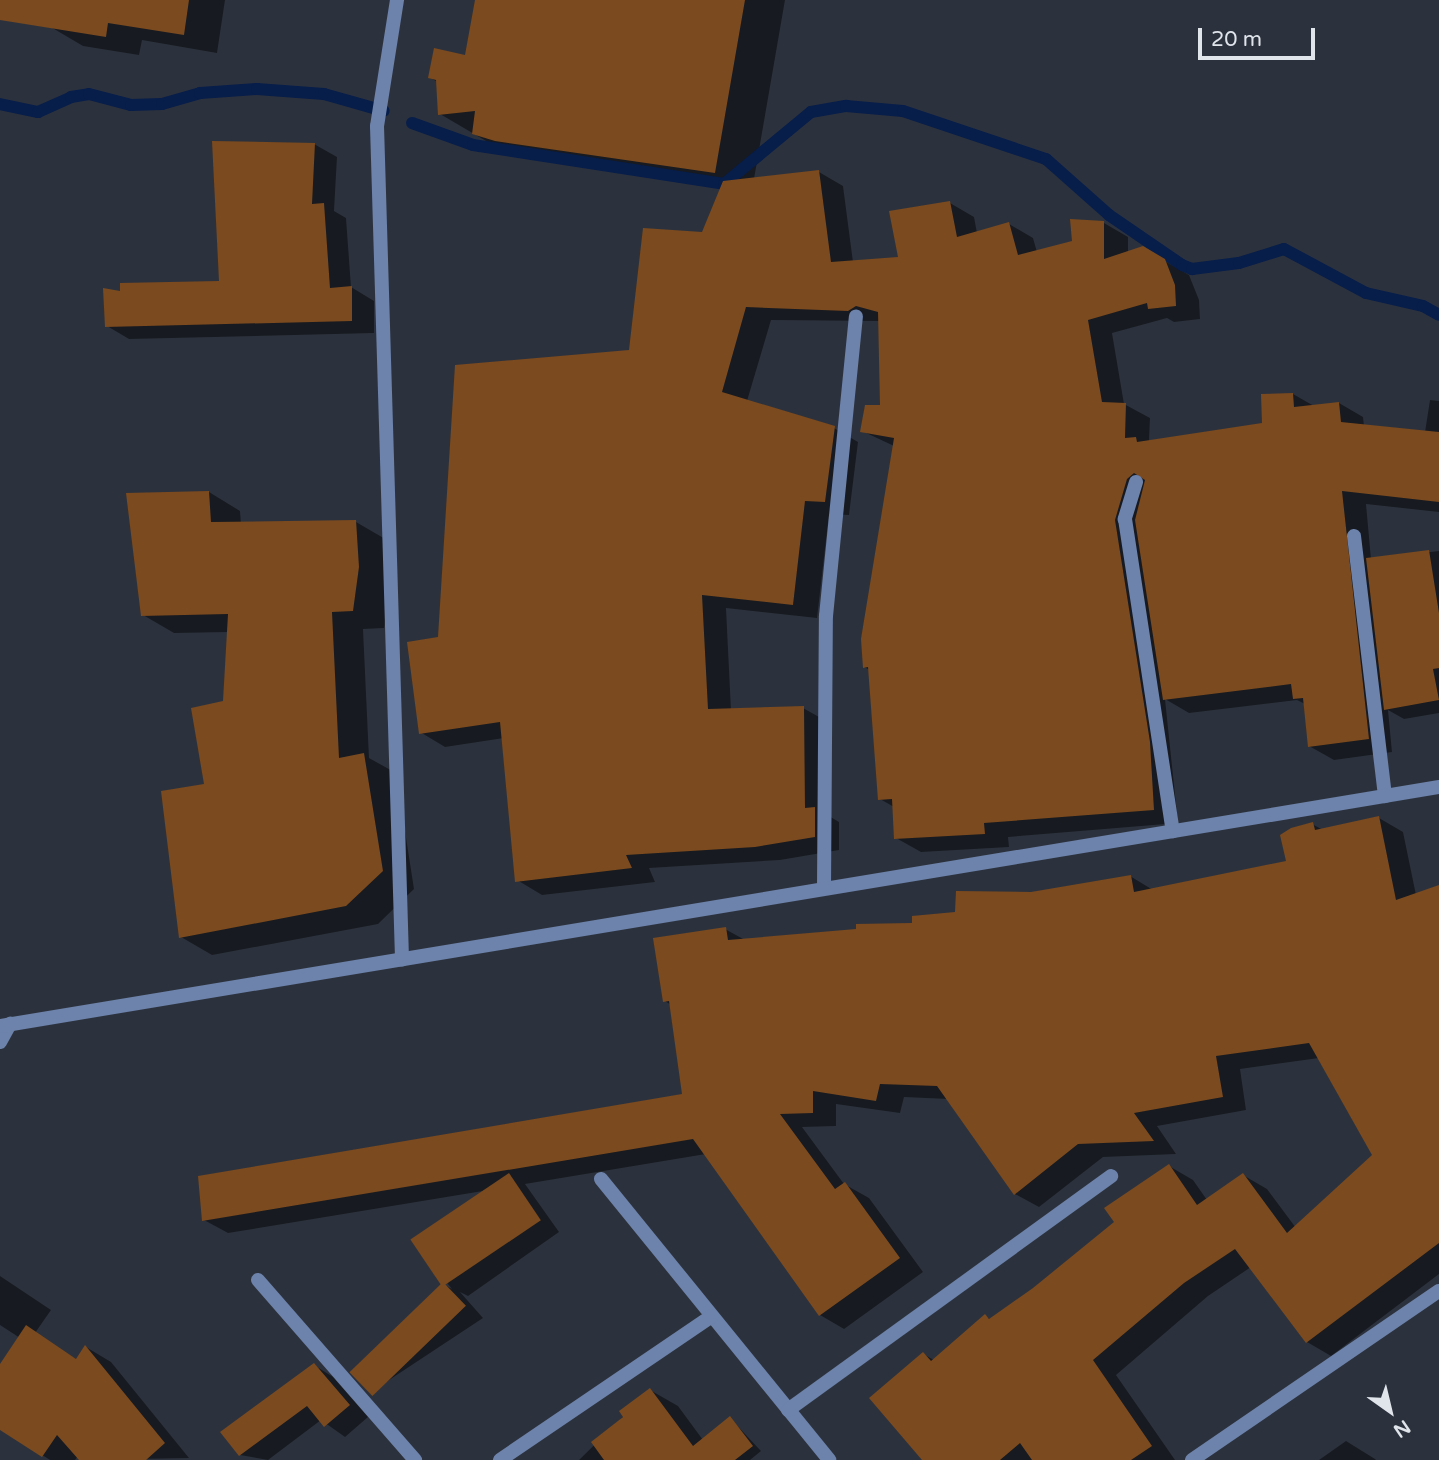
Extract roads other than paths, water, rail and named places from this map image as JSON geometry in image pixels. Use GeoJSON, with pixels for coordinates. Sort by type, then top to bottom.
{"type":"FeatureCollection","features":[{"type":"Feature","properties":{"kind":"street"},"geometry":{"type":"LineString","coordinates":[[397,0],[377,126],[402,960]]}},
{"type":"Feature","properties":{"kind":"street"},"geometry":{"type":"LineString","coordinates":[[824,887],[826,616],[856,316]]}},
{"type":"Feature","properties":{"kind":"street"},"geometry":{"type":"LineString","coordinates":[[1136,482],[1125,519],[1132,584],[1173,831]]}},
{"type":"Feature","properties":{"kind":"street"},"geometry":{"type":"LineString","coordinates":[[1354,536],[1385,796]]}},
{"type":"Feature","properties":{"kind":"street"},"geometry":{"type":"LineString","coordinates":[[0,1042],[5,1025],[824,887],[1439,788]]}},
{"type":"Feature","properties":{"kind":"street"},"geometry":{"type":"LineString","coordinates":[[788,1410],[1111,1176]]}},
{"type":"Feature","properties":{"kind":"street"},"geometry":{"type":"LineString","coordinates":[[601,1179],[829,1460]]}},
{"type":"Feature","properties":{"kind":"street"},"geometry":{"type":"LineString","coordinates":[[258,1280],[415,1460]]}},
{"type":"Feature","properties":{"kind":"street"},"geometry":{"type":"LineString","coordinates":[[1192,1460],[1439,1291]]}},
{"type":"Feature","properties":{"kind":"street"},"geometry":{"type":"LineString","coordinates":[[500,1460],[712,1316]]}},
{"type":"Feature","properties":{"kind":"waterway"},"geometry":{"type":"LineString","coordinates":[[0,104],[38,112],[71,97],[89,94],[131,105],[162,104],[200,93],[257,89],[324,94],[384,111]]}},
{"type":"Feature","properties":{"kind":"waterway"},"geometry":{"type":"LineString","coordinates":[[412,123],[473,145],[724,184],[811,112],[846,106],[903,111],[1046,159],[1109,215],[1182,265],[1192,269],[1239,263],[1284,249],[1366,293],[1423,306],[1439,315]]}}]}
